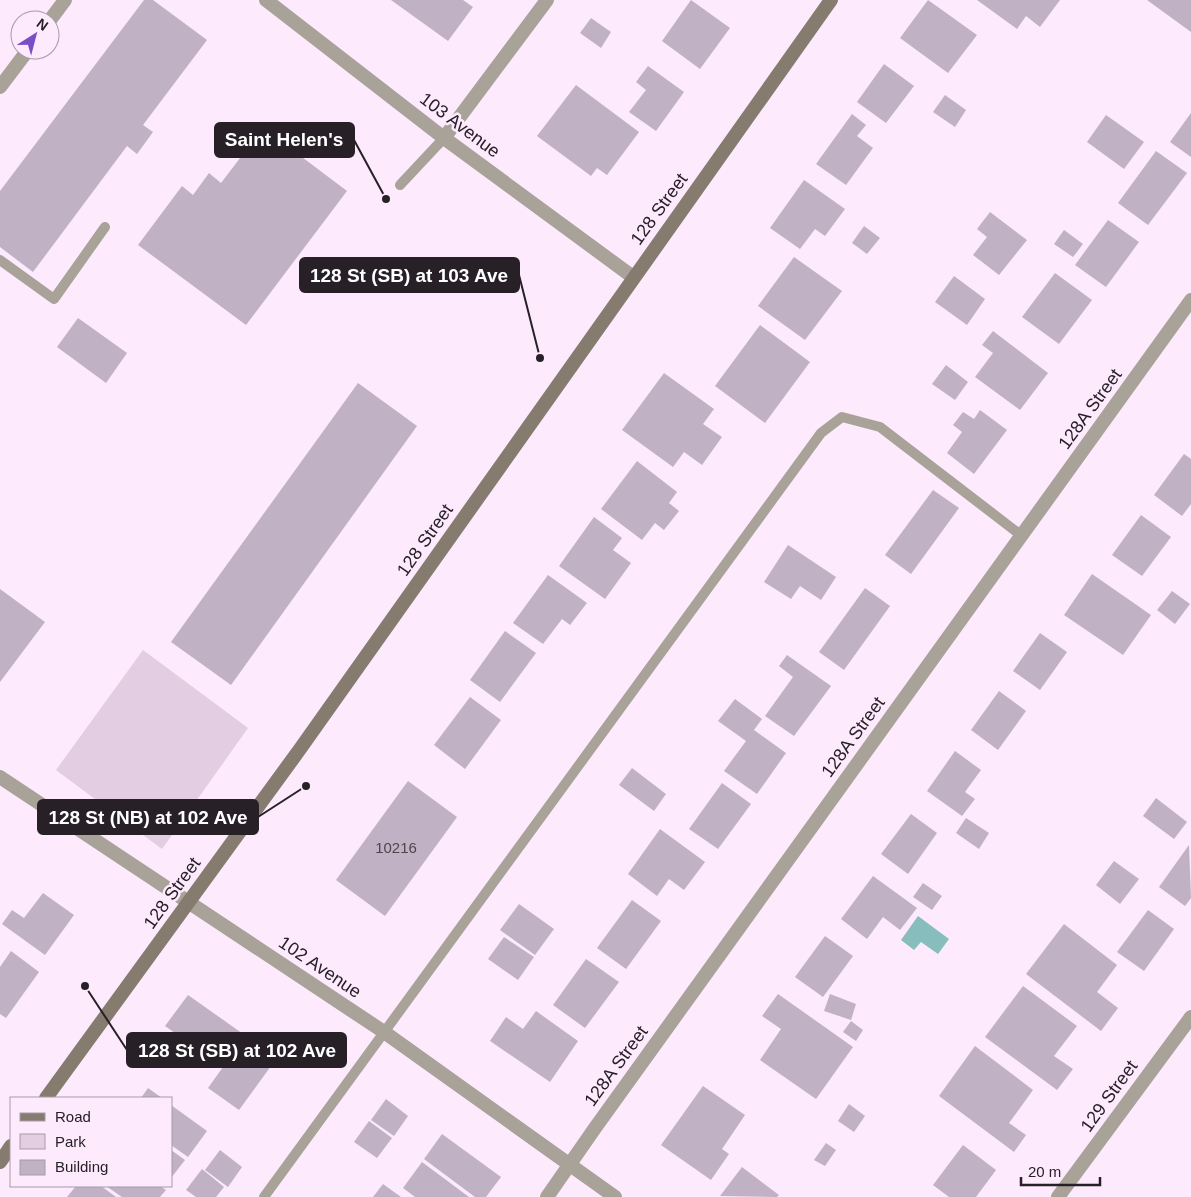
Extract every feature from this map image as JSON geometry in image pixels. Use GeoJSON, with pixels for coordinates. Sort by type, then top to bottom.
{"type":"FeatureCollection","features":[{"type":"Feature","properties":{"kind":"main road","name":"128 Street"},"geometry":{"type":"LineString","coordinates":[[47,1097],[306,741],[831,0]]}},
{"type":"Feature","properties":{"kind":"main road"},"geometry":{"type":"LineString","coordinates":[[0,1162],[10,1147]]}},
{"type":"Feature","properties":{"kind":"street","name":"103 Avenue"},"geometry":{"type":"LineString","coordinates":[[266,0],[444,138],[633,277]]}},
{"type":"Feature","properties":{"kind":"street"},"geometry":{"type":"LineString","coordinates":[[444,138],[547,0]]}},
{"type":"Feature","properties":{"kind":"street"},"geometry":{"type":"LineString","coordinates":[[0,86],[20,60]]}},
{"type":"Feature","properties":{"kind":"street","name":"128A Street"},"geometry":{"type":"LineString","coordinates":[[547,1197],[1191,300]]}},
{"type":"Feature","properties":{"kind":"street","name":"102 Avenue"},"geometry":{"type":"LineString","coordinates":[[0,777],[384,1032],[615,1197]]}},
{"type":"Feature","properties":{"kind":"street","name":"129 Street"},"geometry":{"type":"LineString","coordinates":[[1058,1197],[1191,1017]]}},
{"type":"Feature","properties":{"kind":"lane"},"geometry":{"type":"LineString","coordinates":[[400,185],[444,138]]}},
{"type":"Feature","properties":{"kind":"lane"},"geometry":{"type":"LineString","coordinates":[[0,260],[54,299],[104,227]]}},
{"type":"Feature","properties":{"kind":"lane"},"geometry":{"type":"LineString","coordinates":[[264,1197],[821,433],[842,417],[880,427],[1022,536]]}},
{"type":"Feature","properties":{"kind":"green space"},"geometry":{"type":"Polygon","coordinates":[[[143,650],[248,728],[162,849],[56,770],[143,650]]]}},
{"type":"Feature","properties":{"kind":"shaded area"},"geometry":{"type":"Polygon","coordinates":[[[918,916],[949,939],[938,954],[921,942],[914,950],[901,940],[918,916]]]}},
{"type":"Feature","properties":{"kind":"building"},"geometry":{"type":"Polygon","coordinates":[[[144,0],[153,0],[207,40],[143,125],[153,132],[137,154],[127,146],[33,272],[0,247],[0,191],[144,0]]]}},
{"type":"Feature","properties":{"kind":"building"},"geometry":{"type":"Polygon","coordinates":[[[391,0],[463,0],[473,7],[448,41],[391,0]]]}},
{"type":"Feature","properties":{"kind":"building"},"geometry":{"type":"Polygon","coordinates":[[[691,0],[730,28],[700,69],[662,41],[691,0]]]}},
{"type":"Feature","properties":{"kind":"building"},"geometry":{"type":"Polygon","coordinates":[[[928,0],[977,35],[948,73],[900,38],[928,0]]]}},
{"type":"Feature","properties":{"kind":"building"},"geometry":{"type":"Polygon","coordinates":[[[977,0],[1060,0],[1040,27],[1026,16],[1017,29],[977,0]]]}},
{"type":"Feature","properties":{"kind":"building"},"geometry":{"type":"Polygon","coordinates":[[[1147,0],[1191,0],[1191,32],[1147,0]]]}},
{"type":"Feature","properties":{"kind":"building"},"geometry":{"type":"Polygon","coordinates":[[[591,18],[611,32],[601,48],[580,33],[591,18]]]}},
{"type":"Feature","properties":{"kind":"building"},"geometry":{"type":"Polygon","coordinates":[[[884,64],[914,86],[886,123],[857,102],[884,64]]]}},
{"type":"Feature","properties":{"kind":"building"},"geometry":{"type":"Polygon","coordinates":[[[648,66],[684,92],[656,131],[629,112],[646,90],[636,82],[648,66]]]}},
{"type":"Feature","properties":{"kind":"building"},"geometry":{"type":"Polygon","coordinates":[[[576,85],[639,132],[607,175],[597,168],[591,176],[537,136],[576,85]]]}},
{"type":"Feature","properties":{"kind":"building"},"geometry":{"type":"Polygon","coordinates":[[[945,95],[966,110],[955,127],[933,112],[945,95]]]}},
{"type":"Feature","properties":{"kind":"building"},"geometry":{"type":"Polygon","coordinates":[[[1191,113],[1191,157],[1170,142],[1191,113]]]}},
{"type":"Feature","properties":{"kind":"building"},"geometry":{"type":"Polygon","coordinates":[[[852,114],[866,125],[857,136],[873,148],[846,185],[816,164],[852,114]]]}},
{"type":"Feature","properties":{"kind":"building"},"geometry":{"type":"Polygon","coordinates":[[[1106,115],[1144,142],[1124,169],[1087,142],[1106,115]]]}},
{"type":"Feature","properties":{"kind":"building"},"geometry":{"type":"Polygon","coordinates":[[[274,136],[347,191],[246,325],[138,245],[182,186],[193,195],[209,173],[221,183],[253,141],[264,149],[274,136]]]}},
{"type":"Feature","properties":{"kind":"building"},"geometry":{"type":"Polygon","coordinates":[[[1156,151],[1187,173],[1148,225],[1118,203],[1156,151]]]}},
{"type":"Feature","properties":{"kind":"building"},"geometry":{"type":"Polygon","coordinates":[[[804,180],[845,209],[825,236],[815,229],[800,249],[770,228],[804,180]]]}},
{"type":"Feature","properties":{"kind":"building"},"geometry":{"type":"Polygon","coordinates":[[[990,212],[1027,240],[999,275],[973,255],[987,237],[977,229],[990,212]]]}},
{"type":"Feature","properties":{"kind":"building"},"geometry":{"type":"Polygon","coordinates":[[[1108,220],[1139,242],[1106,287],[1075,265],[1108,220]]]}},
{"type":"Feature","properties":{"kind":"building"},"geometry":{"type":"Polygon","coordinates":[[[864,226],[880,238],[867,254],[852,243],[864,226]]]}},
{"type":"Feature","properties":{"kind":"building"},"geometry":{"type":"Polygon","coordinates":[[[1064,230],[1083,244],[1073,257],[1054,244],[1064,230]]]}},
{"type":"Feature","properties":{"kind":"building"},"geometry":{"type":"Polygon","coordinates":[[[794,257],[842,291],[805,340],[758,306],[794,257]]]}},
{"type":"Feature","properties":{"kind":"building"},"geometry":{"type":"Polygon","coordinates":[[[1055,273],[1092,300],[1059,344],[1022,317],[1055,273]]]}},
{"type":"Feature","properties":{"kind":"building"},"geometry":{"type":"Polygon","coordinates":[[[954,276],[985,299],[967,325],[935,302],[954,276]]]}},
{"type":"Feature","properties":{"kind":"building"},"geometry":{"type":"Polygon","coordinates":[[[78,318],[127,353],[106,383],[57,347],[78,318]]]}},
{"type":"Feature","properties":{"kind":"building"},"geometry":{"type":"Polygon","coordinates":[[[760,325],[810,362],[765,423],[715,386],[760,325]]]}},
{"type":"Feature","properties":{"kind":"building"},"geometry":{"type":"Polygon","coordinates":[[[993,331],[1048,373],[1020,410],[975,377],[993,353],[982,345],[993,331]]]}},
{"type":"Feature","properties":{"kind":"building"},"geometry":{"type":"Polygon","coordinates":[[[946,365],[968,382],[955,400],[932,384],[946,365]]]}},
{"type":"Feature","properties":{"kind":"building"},"geometry":{"type":"Polygon","coordinates":[[[664,373],[714,409],[703,424],[722,437],[702,465],[684,452],[673,467],[622,430],[664,373]]]}},
{"type":"Feature","properties":{"kind":"building"},"geometry":{"type":"Polygon","coordinates":[[[358,383],[417,426],[231,685],[171,642],[358,383]]]}},
{"type":"Feature","properties":{"kind":"building"},"geometry":{"type":"Polygon","coordinates":[[[980,410],[1007,430],[974,474],[947,453],[962,432],[953,425],[963,412],[974,419],[980,410]]]}},
{"type":"Feature","properties":{"kind":"building"},"geometry":{"type":"Polygon","coordinates":[[[1184,454],[1191,459],[1191,504],[1182,516],[1154,495],[1184,454]]]}},
{"type":"Feature","properties":{"kind":"building"},"geometry":{"type":"Polygon","coordinates":[[[637,461],[677,492],[669,503],[679,511],[664,530],[655,523],[642,540],[601,509],[637,461]]]}},
{"type":"Feature","properties":{"kind":"building"},"geometry":{"type":"Polygon","coordinates":[[[933,490],[959,508],[911,574],[885,555],[933,490]]]}},
{"type":"Feature","properties":{"kind":"building"},"geometry":{"type":"Polygon","coordinates":[[[1141,515],[1171,537],[1142,576],[1112,555],[1141,515]]]}},
{"type":"Feature","properties":{"kind":"building"},"geometry":{"type":"Polygon","coordinates":[[[594,517],[622,538],[613,550],[631,563],[605,599],[559,566],[594,517]]]}},
{"type":"Feature","properties":{"kind":"building"},"geometry":{"type":"Polygon","coordinates":[[[788,545],[836,577],[821,600],[800,586],[791,599],[764,582],[788,545]]]}},
{"type":"Feature","properties":{"kind":"building"},"geometry":{"type":"Polygon","coordinates":[[[1092,574],[1151,615],[1123,655],[1064,615],[1092,574]]]}},
{"type":"Feature","properties":{"kind":"building"},"geometry":{"type":"Polygon","coordinates":[[[548,575],[587,603],[570,625],[562,619],[543,644],[513,623],[548,575]]]}},
{"type":"Feature","properties":{"kind":"building"},"geometry":{"type":"Polygon","coordinates":[[[865,588],[890,606],[844,670],[819,652],[865,588]]]}},
{"type":"Feature","properties":{"kind":"building"},"geometry":{"type":"Polygon","coordinates":[[[0,589],[45,622],[0,682],[0,589]]]}},
{"type":"Feature","properties":{"kind":"building"},"geometry":{"type":"Polygon","coordinates":[[[1172,591],[1190,604],[1175,624],[1157,610],[1172,591]]]}},
{"type":"Feature","properties":{"kind":"building"},"geometry":{"type":"Polygon","coordinates":[[[505,631],[536,653],[500,702],[470,680],[505,631]]]}},
{"type":"Feature","properties":{"kind":"building"},"geometry":{"type":"Polygon","coordinates":[[[1040,633],[1067,652],[1040,690],[1013,671],[1040,633]]]}},
{"type":"Feature","properties":{"kind":"building"},"geometry":{"type":"Polygon","coordinates":[[[787,655],[831,686],[794,736],[765,716],[793,677],[779,666],[787,655]]]}},
{"type":"Feature","properties":{"kind":"building"},"geometry":{"type":"Polygon","coordinates":[[[999,691],[1026,711],[998,750],[971,730],[999,691]]]}},
{"type":"Feature","properties":{"kind":"building"},"geometry":{"type":"Polygon","coordinates":[[[470,697],[501,720],[465,769],[434,745],[470,697]]]}},
{"type":"Feature","properties":{"kind":"building"},"geometry":{"type":"Polygon","coordinates":[[[735,699],[762,719],[754,730],[786,753],[757,794],[724,771],[746,741],[718,721],[735,699]]]}},
{"type":"Feature","properties":{"kind":"building"},"geometry":{"type":"Polygon","coordinates":[[[955,751],[981,770],[965,792],[975,799],[962,816],[927,791],[955,751]]]}},
{"type":"Feature","properties":{"kind":"building"},"geometry":{"type":"Polygon","coordinates":[[[632,768],[666,794],[654,811],[619,785],[632,768]]]}},
{"type":"Feature","properties":{"kind":"building"},"geometry":{"type":"Polygon","coordinates":[[[408,781],[457,817],[385,916],[336,880],[408,781]]]}},
{"type":"Feature","properties":{"kind":"building"},"geometry":{"type":"Polygon","coordinates":[[[722,783],[751,804],[718,849],[689,829],[722,783]]]}},
{"type":"Feature","properties":{"kind":"building"},"geometry":{"type":"Polygon","coordinates":[[[1156,798],[1187,822],[1174,839],[1143,816],[1156,798]]]}},
{"type":"Feature","properties":{"kind":"building"},"geometry":{"type":"Polygon","coordinates":[[[911,814],[937,833],[908,874],[881,854],[911,814]]]}},
{"type":"Feature","properties":{"kind":"building"},"geometry":{"type":"Polygon","coordinates":[[[966,818],[989,833],[979,849],[956,833],[966,818]]]}},
{"type":"Feature","properties":{"kind":"building"},"geometry":{"type":"Polygon","coordinates":[[[660,829],[705,862],[684,890],[669,879],[657,896],[628,874],[660,829]]]}},
{"type":"Feature","properties":{"kind":"building"},"geometry":{"type":"Polygon","coordinates":[[[1189,845],[1191,898],[1185,906],[1159,887],[1189,845]]]}},
{"type":"Feature","properties":{"kind":"building"},"geometry":{"type":"Polygon","coordinates":[[[1114,861],[1139,879],[1120,904],[1096,885],[1114,861]]]}},
{"type":"Feature","properties":{"kind":"building"},"geometry":{"type":"Polygon","coordinates":[[[873,876],[917,908],[900,930],[883,917],[867,939],[841,919],[873,876]]]}},
{"type":"Feature","properties":{"kind":"building"},"geometry":{"type":"Polygon","coordinates":[[[923,883],[942,896],[932,910],[913,897],[923,883]]]}},
{"type":"Feature","properties":{"kind":"building"},"geometry":{"type":"Polygon","coordinates":[[[43,893],[74,915],[45,955],[2,924],[12,910],[24,918],[43,893]]]}},
{"type":"Feature","properties":{"kind":"building"},"geometry":{"type":"Polygon","coordinates":[[[632,900],[661,921],[626,969],[597,948],[632,900]]]}},
{"type":"Feature","properties":{"kind":"building"},"geometry":{"type":"Polygon","coordinates":[[[519,904],[554,929],[535,955],[500,930],[519,904]]]}},
{"type":"Feature","properties":{"kind":"building"},"geometry":{"type":"Polygon","coordinates":[[[1148,910],[1174,929],[1144,971],[1117,952],[1148,910]]]}},
{"type":"Feature","properties":{"kind":"building"},"geometry":{"type":"Polygon","coordinates":[[[1064,924],[1117,965],[1097,992],[1118,1008],[1101,1031],[1026,974],[1064,924]]]}},
{"type":"Feature","properties":{"kind":"building"},"geometry":{"type":"Polygon","coordinates":[[[825,936],[853,956],[823,997],[795,977],[825,936]]]}},
{"type":"Feature","properties":{"kind":"building"},"geometry":{"type":"Polygon","coordinates":[[[504,937],[534,957],[518,980],[488,959],[504,937]]]}},
{"type":"Feature","properties":{"kind":"building"},"geometry":{"type":"Polygon","coordinates":[[[11,951],[39,972],[6,1018],[0,1014],[0,967],[11,951]]]}},
{"type":"Feature","properties":{"kind":"building"},"geometry":{"type":"Polygon","coordinates":[[[586,959],[619,982],[585,1028],[553,1005],[586,959]]]}},
{"type":"Feature","properties":{"kind":"building"},"geometry":{"type":"Polygon","coordinates":[[[1023,986],[1077,1026],[1054,1056],[1073,1069],[1057,1090],[985,1037],[1023,986]]]}},
{"type":"Feature","properties":{"kind":"building"},"geometry":{"type":"Polygon","coordinates":[[[778,994],[853,1047],[816,1099],[760,1060],[781,1029],[762,1016],[778,994]]]}},
{"type":"Feature","properties":{"kind":"building"},"geometry":{"type":"Polygon","coordinates":[[[830,994],[856,1004],[851,1020],[824,1011],[830,994]]]}},
{"type":"Feature","properties":{"kind":"building"},"geometry":{"type":"Polygon","coordinates":[[[188,995],[246,1036],[240,1044],[271,1066],[239,1110],[208,1088],[223,1067],[165,1026],[188,995]]]}},
{"type":"Feature","properties":{"kind":"building"},"geometry":{"type":"Polygon","coordinates":[[[536,1011],[578,1041],[550,1082],[490,1041],[506,1017],[523,1029],[536,1011]]]}},
{"type":"Feature","properties":{"kind":"building"},"geometry":{"type":"Polygon","coordinates":[[[851,1021],[863,1030],[856,1041],[843,1032],[851,1021]]]}},
{"type":"Feature","properties":{"kind":"building"},"geometry":{"type":"Polygon","coordinates":[[[975,1046],[1033,1090],[1009,1123],[1026,1135],[1014,1152],[939,1096],[975,1046]]]}},
{"type":"Feature","properties":{"kind":"building"},"geometry":{"type":"Polygon","coordinates":[[[703,1086],[745,1115],[722,1149],[729,1154],[711,1180],[661,1145],[703,1086]]]}},
{"type":"Feature","properties":{"kind":"building"},"geometry":{"type":"Polygon","coordinates":[[[148,1088],[161,1097],[142,1097],[148,1088]]]}},
{"type":"Feature","properties":{"kind":"building"},"geometry":{"type":"Polygon","coordinates":[[[386,1099],[408,1116],[394,1136],[371,1120],[386,1099]]]}},
{"type":"Feature","properties":{"kind":"building"},"geometry":{"type":"Polygon","coordinates":[[[849,1104],[865,1116],[854,1132],[838,1121],[849,1104]]]}},
{"type":"Feature","properties":{"kind":"building"},"geometry":{"type":"Polygon","coordinates":[[[172,1106],[207,1131],[188,1157],[172,1146],[172,1106]]]}},
{"type":"Feature","properties":{"kind":"building"},"geometry":{"type":"Polygon","coordinates":[[[369,1121],[392,1138],[377,1158],[354,1142],[369,1121]]]}},
{"type":"Feature","properties":{"kind":"building"},"geometry":{"type":"Polygon","coordinates":[[[442,1134],[501,1177],[486,1197],[475,1197],[424,1159],[442,1134]]]}},
{"type":"Feature","properties":{"kind":"building"},"geometry":{"type":"Polygon","coordinates":[[[826,1143],[836,1150],[825,1166],[814,1160],[826,1143]]]}},
{"type":"Feature","properties":{"kind":"building"},"geometry":{"type":"Polygon","coordinates":[[[963,1145],[996,1170],[976,1197],[949,1197],[933,1185],[963,1145]]]}},
{"type":"Feature","properties":{"kind":"building"},"geometry":{"type":"Polygon","coordinates":[[[220,1150],[242,1167],[228,1187],[205,1170],[220,1150]]]}},
{"type":"Feature","properties":{"kind":"building"},"geometry":{"type":"Polygon","coordinates":[[[172,1151],[185,1160],[172,1177],[172,1151]]]}},
{"type":"Feature","properties":{"kind":"building"},"geometry":{"type":"Polygon","coordinates":[[[422,1162],[469,1197],[415,1197],[403,1188],[422,1162]]]}},
{"type":"Feature","properties":{"kind":"building"},"geometry":{"type":"Polygon","coordinates":[[[742,1167],[779,1195],[777,1197],[720,1196],[742,1167]]]}},
{"type":"Feature","properties":{"kind":"building"},"geometry":{"type":"Polygon","coordinates":[[[202,1169],[224,1187],[216,1197],[196,1197],[186,1190],[202,1169]]]}},
{"type":"Feature","properties":{"kind":"building"},"geometry":{"type":"Polygon","coordinates":[[[383,1184],[401,1197],[373,1197],[383,1184]]]}},
{"type":"Feature","properties":{"kind":"building"},"geometry":{"type":"Polygon","coordinates":[[[75,1187],[102,1187],[116,1197],[67,1197],[75,1187]]]}},
{"type":"Feature","properties":{"kind":"building"},"geometry":{"type":"Polygon","coordinates":[[[107,1187],[162,1187],[166,1190],[160,1197],[122,1197],[107,1187]]]}},
{"type":"Feature","properties":{"kind":"place","name":"Saint Helen's"},"geometry":{"type":"Point","coordinates":[386,199]}},
{"type":"Feature","properties":{"kind":"place","name":"128 St (SB) at 103 Ave"},"geometry":{"type":"Point","coordinates":[540,358]}},
{"type":"Feature","properties":{"kind":"place","name":"128 St (NB) at 102 Ave"},"geometry":{"type":"Point","coordinates":[306,786]}},
{"type":"Feature","properties":{"kind":"place","name":"128 St (SB) at 102 Ave"},"geometry":{"type":"Point","coordinates":[85,986]}}]}
